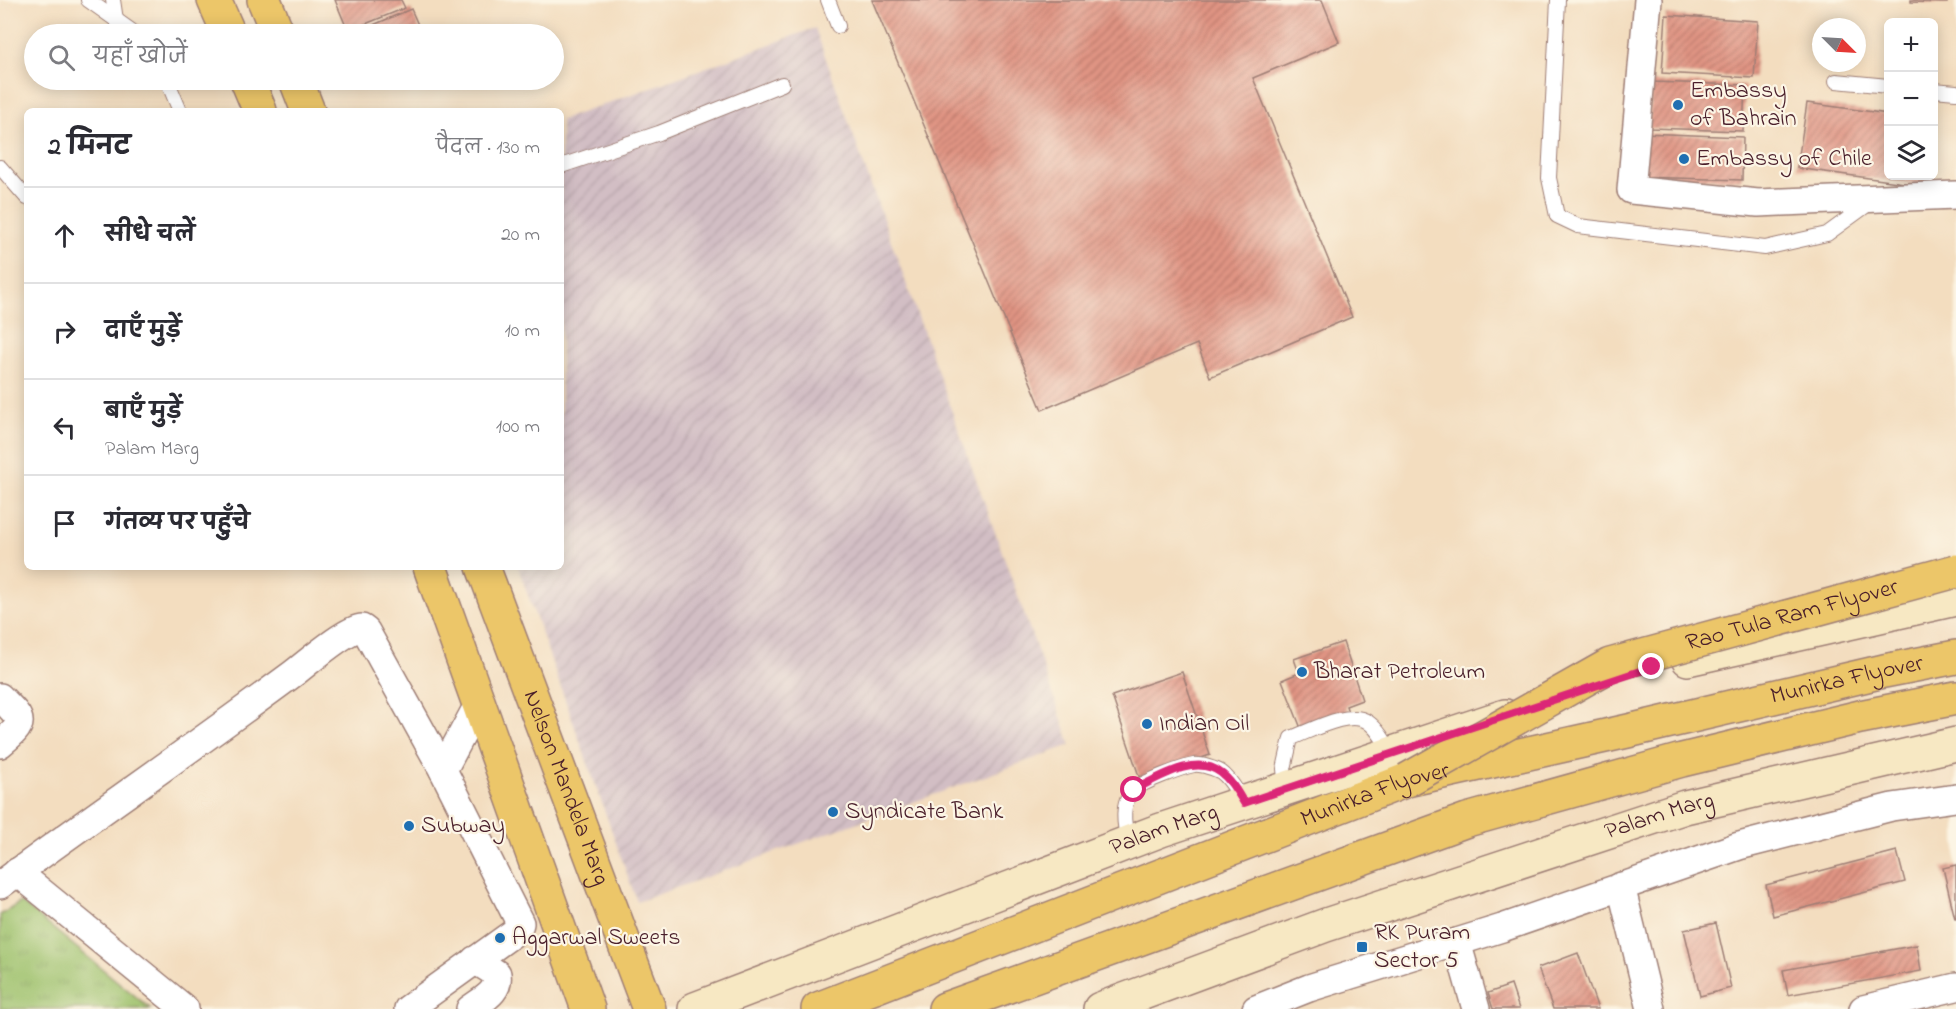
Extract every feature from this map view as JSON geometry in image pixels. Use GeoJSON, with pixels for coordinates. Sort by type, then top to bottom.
{"type":"FeatureCollection","features":[{"type":"Feature","properties":{"kind":"main road"},"geometry":{"type":"LineString","coordinates":[[214,0],[225,24]]}},
{"type":"Feature","properties":{"kind":"main road"},"geometry":{"type":"LineString","coordinates":[[264,0],[274,24]]}},
{"type":"Feature","properties":{"kind":"main road"},"geometry":{"type":"LineString","coordinates":[[251,90],[259,108]]}},
{"type":"Feature","properties":{"kind":"main road"},"geometry":{"type":"LineString","coordinates":[[300,90],[308,108]]}},
{"type":"Feature","properties":{"kind":"main road"},"geometry":{"type":"LineString","coordinates":[[431,570],[588,1009]]}},
{"type":"Feature","properties":{"kind":"main road","name":"Nelson Mandela Marg"},"geometry":{"type":"LineString","coordinates":[[484,570],[650,1009]]}},
{"type":"Feature","properties":{"kind":"main road","name":"Rao Tula Ram Flyover"},"geometry":{"type":"LineString","coordinates":[[1399,767],[1610,665],[1956,571]]}},
{"type":"Feature","properties":{"kind":"main road","name":"Palam Marg"},"geometry":{"type":"LineString","coordinates":[[694,1009],[1129,843],[1286,788],[1399,767],[1652,667],[1956,599]]}},
{"type":"Feature","properties":{"kind":"main road","name":"Munirka Flyover"},"geometry":{"type":"LineString","coordinates":[[818,1009],[1399,767],[1628,731],[1884,671],[1956,657]]}},
{"type":"Feature","properties":{"kind":"main road","name":"Munirka Flyover"},"geometry":{"type":"LineString","coordinates":[[945,1009],[1467,820],[1682,760],[1860,717],[1956,698]]}},
{"type":"Feature","properties":{"kind":"main road","name":"Palam Marg"},"geometry":{"type":"LineString","coordinates":[[1100,1009],[1326,925],[1685,807],[1956,744]]}},
{"type":"Feature","properties":{"kind":"street"},"geometry":{"type":"LineString","coordinates":[[1648,0],[1631,190],[1758,202],[1956,195]]}},
{"type":"Feature","properties":{"kind":"street"},"geometry":{"type":"LineString","coordinates":[[185,1009],[9,879],[199,744],[330,646],[359,628],[366,631],[443,770],[520,925]]}},
{"type":"Feature","properties":{"kind":"street"},"geometry":{"type":"LineString","coordinates":[[0,697],[19,718],[20,723],[16,731],[0,744]]}},
{"type":"Feature","properties":{"kind":"street"},"geometry":{"type":"LineString","coordinates":[[443,770],[479,703]]}},
{"type":"Feature","properties":{"kind":"street"},"geometry":{"type":"LineString","coordinates":[[1256,1009],[1309,988],[1457,942],[1739,846],[1892,807],[1956,798]]}},
{"type":"Feature","properties":{"kind":"street"},"geometry":{"type":"LineString","coordinates":[[1621,886],[1651,1009]]}},
{"type":"Feature","properties":{"kind":"street"},"geometry":{"type":"LineString","coordinates":[[408,1009],[512,934],[520,925],[554,913]]}},
{"type":"Feature","properties":{"kind":"street"},"geometry":{"type":"LineString","coordinates":[[1457,942],[1476,1009]]}},
{"type":"Feature","properties":{"kind":"street"},"geometry":{"type":"LineString","coordinates":[[470,1009],[495,989],[498,983],[497,974],[476,960]]}},
{"type":"Feature","properties":{"kind":"street"},"geometry":{"type":"LineString","coordinates":[[1863,1009],[1956,987]]}},
{"type":"Feature","properties":{"kind":"lane"},"geometry":{"type":"LineString","coordinates":[[88,0],[122,24]]}},
{"type":"Feature","properties":{"kind":"lane"},"geometry":{"type":"LineString","coordinates":[[113,0],[116,20]]}},
{"type":"Feature","properties":{"kind":"lane"},"geometry":{"type":"LineString","coordinates":[[828,0],[838,26]]}},
{"type":"Feature","properties":{"kind":"lane"},"geometry":{"type":"LineString","coordinates":[[1558,0],[1549,178],[1557,216],[1578,226],[1765,248],[1827,234],[1875,199]]}},
{"type":"Feature","properties":{"kind":"lane"},"geometry":{"type":"LineString","coordinates":[[1836,81],[1884,86]]}},
{"type":"Feature","properties":{"kind":"lane"},"geometry":{"type":"LineString","coordinates":[[564,165],[658,133],[782,84]]}},
{"type":"Feature","properties":{"kind":"lane"},"geometry":{"type":"LineString","coordinates":[[171,90],[179,108]]}},
{"type":"Feature","properties":{"kind":"lane"},"geometry":{"type":"LineString","coordinates":[[1938,90],[1956,92]]}},
{"type":"Feature","properties":{"kind":"lane"},"geometry":{"type":"LineString","coordinates":[[0,167],[24,195]]}},
{"type":"Feature","properties":{"kind":"lane"},"geometry":{"type":"LineString","coordinates":[[1286,788],[1284,769],[1291,738],[1347,717],[1367,721],[1382,737],[1399,767]]}},
{"type":"Feature","properties":{"kind":"lane"},"geometry":{"type":"LineString","coordinates":[[1129,843],[1124,809],[1134,790],[1163,775],[1197,764],[1220,772],[1233,785],[1244,803]]}},
{"type":"Feature","properties":{"kind":"shaded area"},"geometry":{"type":"Polygon","coordinates":[[[815,28],[1071,745],[637,902],[519,570],[564,570],[564,119],[815,28]]]}},
{"type":"Feature","properties":{"kind":"green space"},"geometry":{"type":"Polygon","coordinates":[[[21,902],[151,1009],[0,1009],[0,915],[21,902]]]}},
{"type":"Feature","properties":{"kind":"building"},"geometry":{"type":"Polygon","coordinates":[[[335,0],[401,0],[405,8],[365,24],[345,24],[335,0]]]}},
{"type":"Feature","properties":{"kind":"building"},"geometry":{"type":"Polygon","coordinates":[[[872,0],[1322,0],[1339,42],[1253,78],[1352,317],[1210,377],[1197,344],[1042,410],[872,0]]]}},
{"type":"Feature","properties":{"kind":"building"},"geometry":{"type":"Polygon","coordinates":[[[1911,0],[1947,0],[1947,3],[1911,2],[1911,0]]]}},
{"type":"Feature","properties":{"kind":"building"},"geometry":{"type":"Polygon","coordinates":[[[411,9],[418,24],[376,24],[411,9]]]}},
{"type":"Feature","properties":{"kind":"building"},"geometry":{"type":"Polygon","coordinates":[[[1666,15],[1758,21],[1754,78],[1662,73],[1666,15]]]}},
{"type":"Feature","properties":{"kind":"building"},"geometry":{"type":"Polygon","coordinates":[[[1651,82],[1745,85],[1743,131],[1649,128],[1651,82]]]}},
{"type":"Feature","properties":{"kind":"building"},"geometry":{"type":"Polygon","coordinates":[[[1807,103],[1884,113],[1884,180],[1927,180],[1926,186],[1797,168],[1807,103]]]}},
{"type":"Feature","properties":{"kind":"building"},"geometry":{"type":"Polygon","coordinates":[[[1642,133],[1743,137],[1742,180],[1640,177],[1642,133]]]}},
{"type":"Feature","properties":{"kind":"building"},"geometry":{"type":"Polygon","coordinates":[[[1343,642],[1362,700],[1346,706],[1348,712],[1302,731],[1282,680],[1299,673],[1294,659],[1343,642]]]}},
{"type":"Feature","properties":{"kind":"building"},"geometry":{"type":"Polygon","coordinates":[[[1182,672],[1210,755],[1140,779],[1112,696],[1182,672]]]}},
{"type":"Feature","properties":{"kind":"building"},"geometry":{"type":"Polygon","coordinates":[[[1897,851],[1905,882],[1773,916],[1766,885],[1897,851]]]}},
{"type":"Feature","properties":{"kind":"building"},"geometry":{"type":"Polygon","coordinates":[[[1956,865],[1956,919],[1955,919],[1943,868],[1956,865]]]}},
{"type":"Feature","properties":{"kind":"building"},"geometry":{"type":"Polygon","coordinates":[[[1716,923],[1731,988],[1700,996],[1684,930],[1716,923]]]}},
{"type":"Feature","properties":{"kind":"building"},"geometry":{"type":"Polygon","coordinates":[[[1917,945],[1921,971],[1788,995],[1783,970],[1917,945]]]}},
{"type":"Feature","properties":{"kind":"building"},"geometry":{"type":"Polygon","coordinates":[[[1578,953],[1598,1009],[1553,1009],[1538,968],[1578,953]]]}},
{"type":"Feature","properties":{"kind":"building"},"geometry":{"type":"Polygon","coordinates":[[[1511,985],[1519,1009],[1493,1009],[1488,993],[1511,985]]]}},
{"type":"Feature","properties":{"kind":"place","name":"Embassy of Bahrain"},"geometry":{"type":"Point","coordinates":[1678,105]}},
{"type":"Feature","properties":{"kind":"place","name":"Embassy of Chile"},"geometry":{"type":"Point","coordinates":[1684,159]}},
{"type":"Feature","properties":{"kind":"place","name":"Bharat Petroleum"},"geometry":{"type":"Point","coordinates":[1302,672]}},
{"type":"Feature","properties":{"kind":"place","name":"Indian Oil"},"geometry":{"type":"Point","coordinates":[1147,724]}},
{"type":"Feature","properties":{"kind":"place","name":"Syndicate Bank"},"geometry":{"type":"Point","coordinates":[833,812]}},
{"type":"Feature","properties":{"kind":"place","name":"Subway"},"geometry":{"type":"Point","coordinates":[409,826]}},
{"type":"Feature","properties":{"kind":"place","name":"Aggarwal Sweets"},"geometry":{"type":"Point","coordinates":[500,938]}},
{"type":"Feature","properties":{"kind":"place","name":"RK Puram Sector 5"},"geometry":{"type":"Point","coordinates":[1362,947]}},
{"type":"Feature","properties":{"kind":"route"},"geometry":{"type":"LineString","coordinates":[[1134,790],[1163,775],[1197,764],[1220,772],[1233,785],[1244,803],[1652,667]]}}]}
